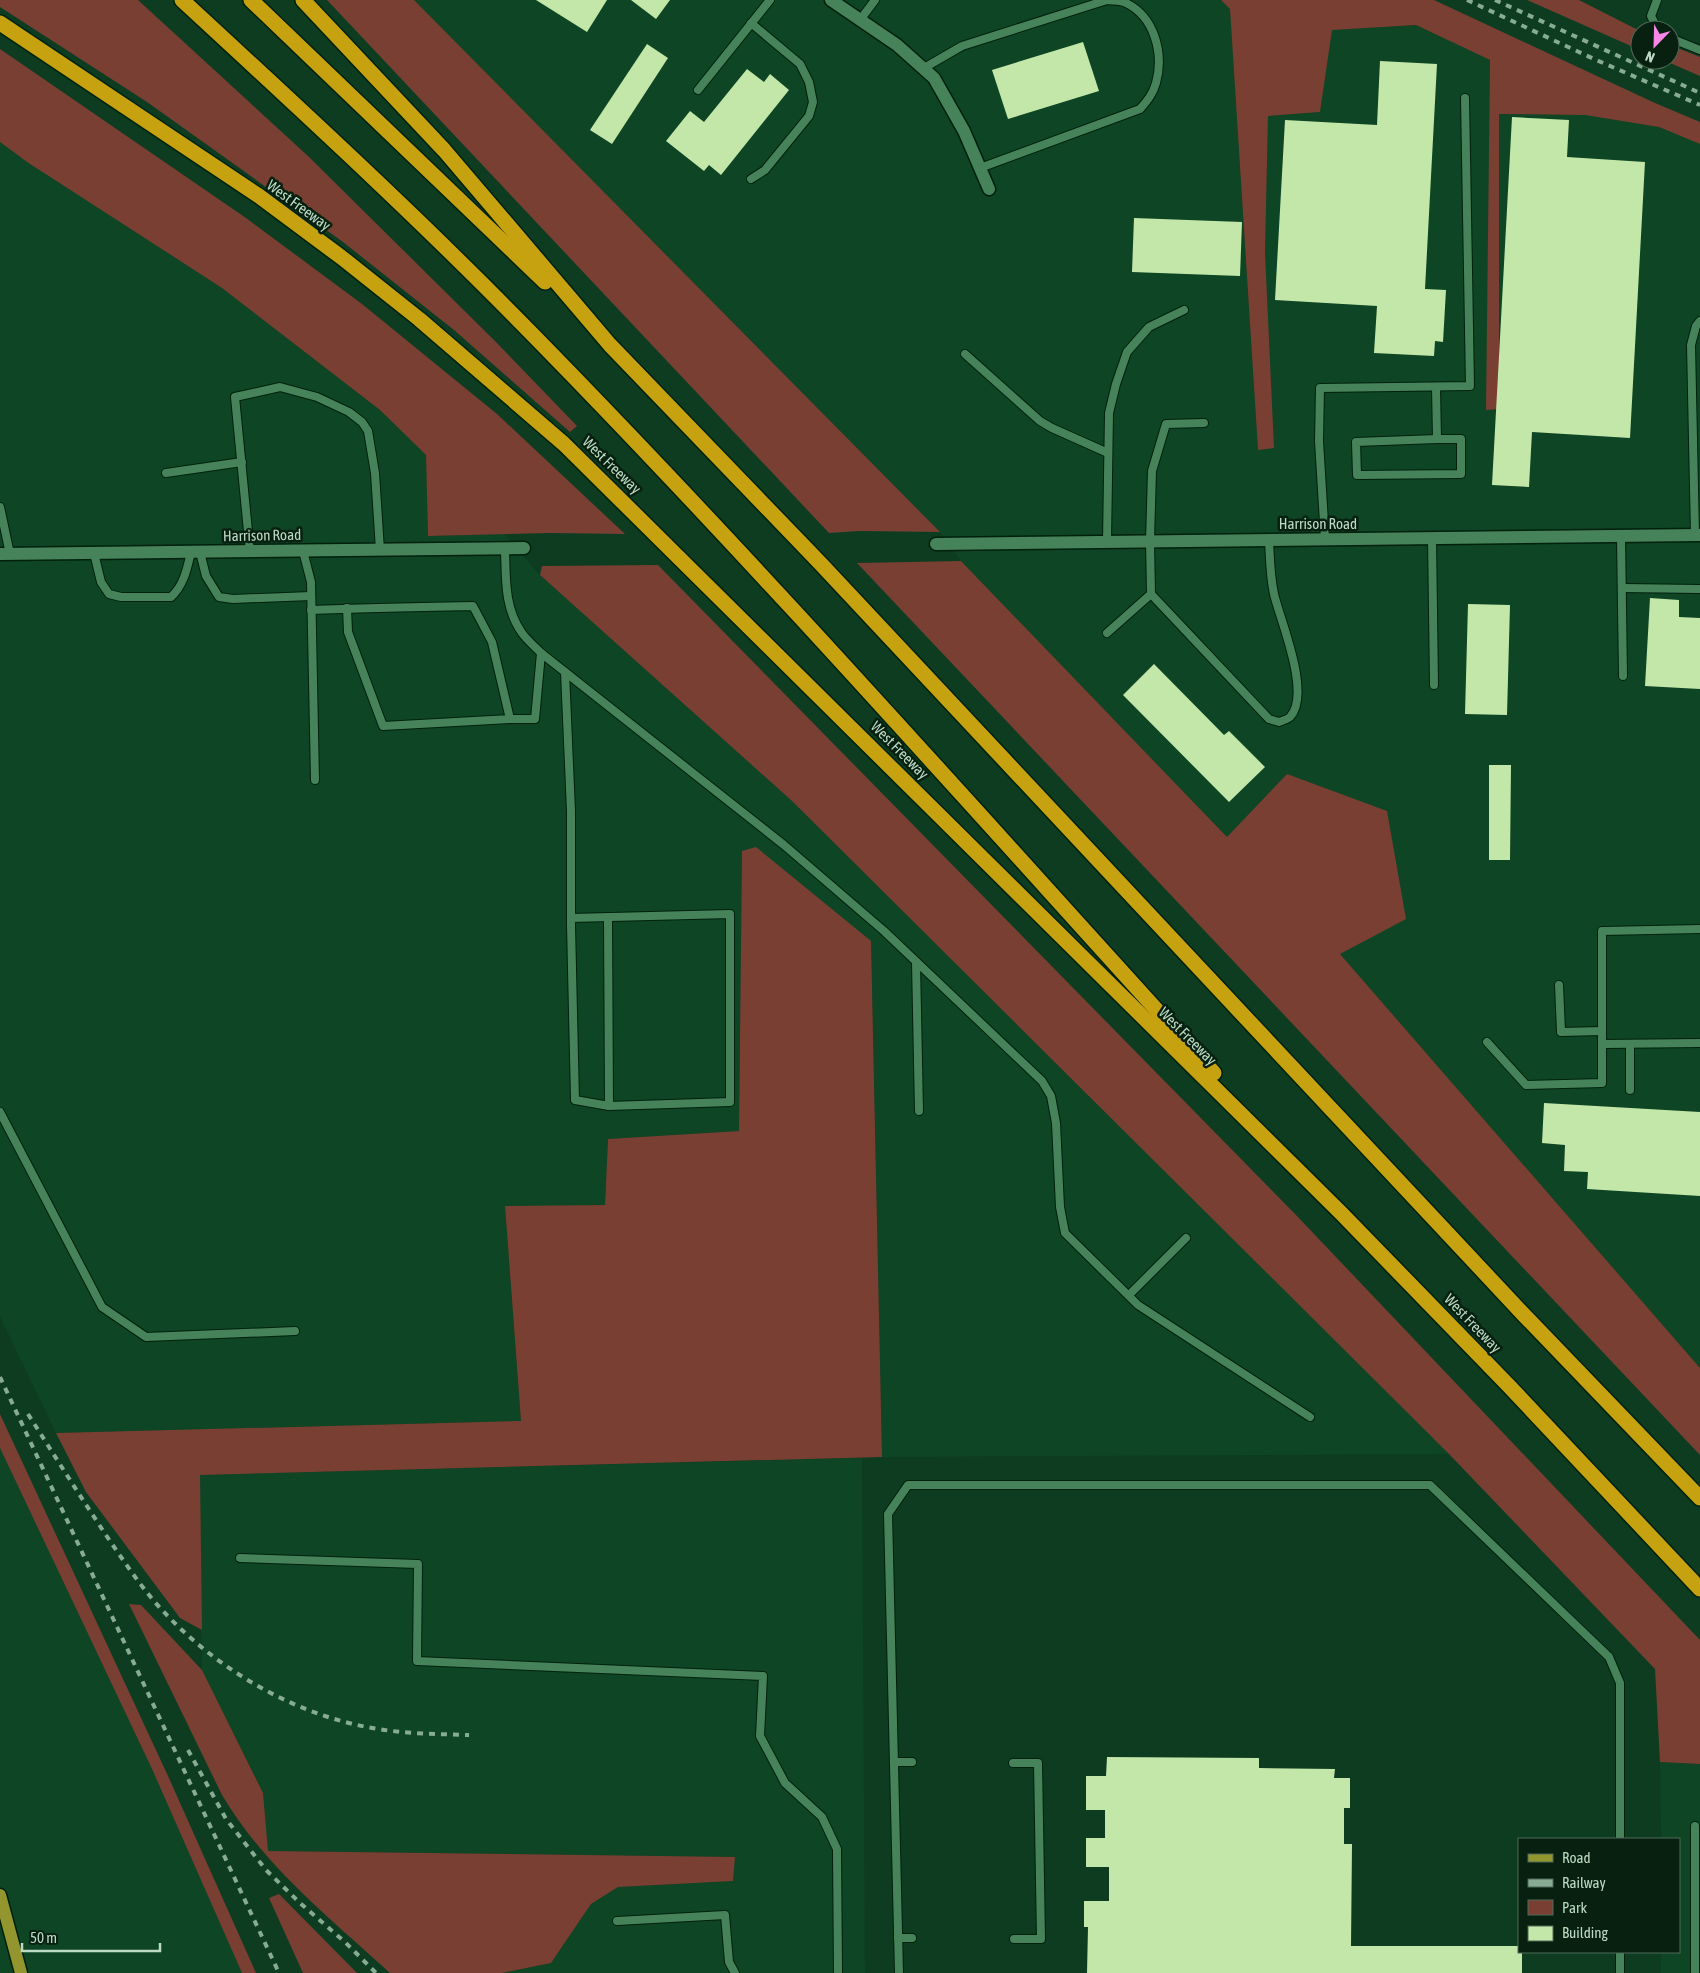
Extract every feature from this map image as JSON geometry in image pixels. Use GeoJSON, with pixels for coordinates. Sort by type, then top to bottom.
{"type":"FeatureCollection","features":[{"type":"Feature","properties":{"kind":"highway"},"geometry":{"type":"LineString","coordinates":[[182,0],[394,197],[534,335],[803,621],[1341,1213]]}},
{"type":"Feature","properties":{"kind":"highway"},"geometry":{"type":"LineString","coordinates":[[250,0],[458,197],[610,345],[820,563],[1524,1315],[1700,1498]]}},
{"type":"Feature","properties":{"kind":"highway"},"geometry":{"type":"LineString","coordinates":[[303,0],[444,150],[610,345]]}},
{"type":"Feature","properties":{"kind":"highway","name":"West Freeway"},"geometry":{"type":"LineString","coordinates":[[0,23],[259,196],[326,246],[419,319],[564,444],[1341,1213],[1486,1362],[1700,1590]]}},
{"type":"Feature","properties":{"kind":"main road"},"geometry":{"type":"LineString","coordinates":[[0,1895],[21,1973]]}},
{"type":"Feature","properties":{"kind":"street"},"geometry":{"type":"LineString","coordinates":[[831,0],[897,45],[934,78],[964,131],[989,189]]}},
{"type":"Feature","properties":{"kind":"street","name":"Harrison Road"},"geometry":{"type":"LineString","coordinates":[[936,544],[1697,535]]}},
{"type":"Feature","properties":{"kind":"street","name":"Harrison Road"},"geometry":{"type":"LineString","coordinates":[[5,554],[524,548]]}},
{"type":"Feature","properties":{"kind":"lane"},"geometry":{"type":"LineString","coordinates":[[698,90],[770,0]]}},
{"type":"Feature","properties":{"kind":"lane"},"geometry":{"type":"LineString","coordinates":[[860,20],[875,0]]}},
{"type":"Feature","properties":{"kind":"lane"},"geometry":{"type":"LineString","coordinates":[[924,68],[962,46],[1107,0],[1125,2],[1145,16],[1156,36],[1159,59],[1156,83],[1149,98],[1140,109],[980,168]]}},
{"type":"Feature","properties":{"kind":"lane"},"geometry":{"type":"LineString","coordinates":[[1653,20],[1651,16],[1657,0]]}},
{"type":"Feature","properties":{"kind":"lane"},"geometry":{"type":"LineString","coordinates":[[751,23],[800,64],[809,82],[813,102],[809,116],[765,170],[751,179]]}},
{"type":"Feature","properties":{"kind":"lane"},"geometry":{"type":"LineString","coordinates":[[1680,42],[1700,50]]}},
{"type":"Feature","properties":{"kind":"lane"},"geometry":{"type":"LineString","coordinates":[[1325,539],[1319,441],[1320,388],[1470,386],[1465,98]]}},
{"type":"Feature","properties":{"kind":"lane"},"geometry":{"type":"LineString","coordinates":[[1107,541],[1109,413],[1127,352],[1149,327],[1184,310]]}},
{"type":"Feature","properties":{"kind":"lane"},"geometry":{"type":"LineString","coordinates":[[1697,535],[1691,345],[1696,326],[1700,321]]}},
{"type":"Feature","properties":{"kind":"lane"},"geometry":{"type":"LineString","coordinates":[[965,354],[1040,421],[1108,454]]}},
{"type":"Feature","properties":{"kind":"lane"},"geometry":{"type":"LineString","coordinates":[[250,552],[235,397],[280,387],[317,397],[349,412],[362,422],[368,431],[376,473],[380,550]]}},
{"type":"Feature","properties":{"kind":"lane"},"geometry":{"type":"LineString","coordinates":[[1436,387],[1437,439]]}},
{"type":"Feature","properties":{"kind":"lane"},"geometry":{"type":"LineString","coordinates":[[1204,423],[1166,424],[1152,471],[1151,594],[1270,719],[1279,722],[1290,718],[1296,705],[1296,680],[1293,653],[1272,587],[1269,540]]}},
{"type":"Feature","properties":{"kind":"lane"},"geometry":{"type":"LineString","coordinates":[[1437,439],[1461,439],[1461,474],[1357,475],[1356,442],[1437,439]]}},
{"type":"Feature","properties":{"kind":"lane"},"geometry":{"type":"LineString","coordinates":[[166,473],[242,462]]}},
{"type":"Feature","properties":{"kind":"lane"},"geometry":{"type":"LineString","coordinates":[[0,507],[5,554]]}},
{"type":"Feature","properties":{"kind":"lane"},"geometry":{"type":"LineString","coordinates":[[1621,536],[1623,676]]}},
{"type":"Feature","properties":{"kind":"lane"},"geometry":{"type":"LineString","coordinates":[[1432,538],[1434,685]]}},
{"type":"Feature","properties":{"kind":"lane"},"geometry":{"type":"LineString","coordinates":[[505,549],[506,591],[511,612],[522,633],[541,653],[784,845],[884,931],[1042,1082],[1051,1096],[1056,1124],[1060,1207],[1065,1233],[1138,1305],[1310,1417]]}},
{"type":"Feature","properties":{"kind":"lane"},"geometry":{"type":"LineString","coordinates":[[303,551],[311,582],[315,780]]}},
{"type":"Feature","properties":{"kind":"lane"},"geometry":{"type":"LineString","coordinates":[[196,552],[206,576],[219,597],[233,599],[311,596]]}},
{"type":"Feature","properties":{"kind":"lane"},"geometry":{"type":"LineString","coordinates":[[94,553],[101,582],[110,594],[121,597],[171,597],[178,590],[196,552]]}},
{"type":"Feature","properties":{"kind":"lane"},"geometry":{"type":"LineString","coordinates":[[1622,588],[1700,589]]}},
{"type":"Feature","properties":{"kind":"lane"},"geometry":{"type":"LineString","coordinates":[[1107,633],[1151,594]]}},
{"type":"Feature","properties":{"kind":"lane"},"geometry":{"type":"LineString","coordinates":[[311,610],[474,606],[492,642],[510,719]]}},
{"type":"Feature","properties":{"kind":"lane"},"geometry":{"type":"LineString","coordinates":[[347,608],[348,632],[383,726],[535,719],[541,653]]}},
{"type":"Feature","properties":{"kind":"lane"},"geometry":{"type":"LineString","coordinates":[[565,672],[571,810],[571,918],[575,1100],[609,1106],[730,1102],[730,914],[571,918]]}},
{"type":"Feature","properties":{"kind":"lane"},"geometry":{"type":"LineString","coordinates":[[608,917],[609,1106]]}},
{"type":"Feature","properties":{"kind":"lane"},"geometry":{"type":"LineString","coordinates":[[1487,1042],[1526,1085],[1602,1083],[1602,931],[1700,929]]}},
{"type":"Feature","properties":{"kind":"lane"},"geometry":{"type":"LineString","coordinates":[[916,962],[919,1111]]}},
{"type":"Feature","properties":{"kind":"lane"},"geometry":{"type":"LineString","coordinates":[[1559,985],[1561,1032],[1602,1031]]}},
{"type":"Feature","properties":{"kind":"lane"},"geometry":{"type":"LineString","coordinates":[[1602,1044],[1700,1043]]}},
{"type":"Feature","properties":{"kind":"lane"},"geometry":{"type":"LineString","coordinates":[[1630,1044],[1630,1090]]}},
{"type":"Feature","properties":{"kind":"lane"},"geometry":{"type":"LineString","coordinates":[[0,1112],[102,1307],[146,1337],[295,1331]]}},
{"type":"Feature","properties":{"kind":"lane"},"geometry":{"type":"LineString","coordinates":[[1129,1295],[1186,1238]]}},
{"type":"Feature","properties":{"kind":"lane"},"geometry":{"type":"LineString","coordinates":[[899,1973],[888,1514],[908,1485],[1430,1485],[1608,1657],[1620,1682],[1620,1838]]}},
{"type":"Feature","properties":{"kind":"lane"},"geometry":{"type":"LineString","coordinates":[[240,1558],[418,1564],[417,1661],[763,1676],[760,1736],[785,1783],[822,1817],[837,1849],[838,1973]]}},
{"type":"Feature","properties":{"kind":"lane"},"geometry":{"type":"LineString","coordinates":[[894,1762],[912,1762]]}},
{"type":"Feature","properties":{"kind":"lane"},"geometry":{"type":"LineString","coordinates":[[1013,1763],[1038,1763],[1041,1939],[1014,1939]]}},
{"type":"Feature","properties":{"kind":"lane"},"geometry":{"type":"LineString","coordinates":[[1695,1973],[1696,1826]]}},
{"type":"Feature","properties":{"kind":"lane"},"geometry":{"type":"LineString","coordinates":[[617,1921],[725,1915],[729,1962],[735,1973]]}},
{"type":"Feature","properties":{"kind":"lane"},"geometry":{"type":"LineString","coordinates":[[898,1938],[912,1938]]}},
{"type":"Feature","properties":{"kind":"lane"},"geometry":{"type":"LineString","coordinates":[[1620,1953],[1620,1973]]}},
{"type":"Feature","properties":{"kind":"shaded area"},"geometry":{"type":"Polygon","coordinates":[[[414,0],[1221,0],[1230,9],[1258,450],[1268,116],[1320,112],[1331,30],[1416,25],[1490,60],[1487,410],[1499,409],[1499,114],[1585,115],[1659,127],[1700,144],[1700,1368],[1340,954],[1287,774],[1227,837],[961,561],[940,532],[414,0]]]}},
{"type":"Feature","properties":{"kind":"shaded area"},"geometry":{"type":"Polygon","coordinates":[[[0,142],[27,162],[222,288],[380,410],[426,455],[428,536],[504,534],[540,575],[792,801],[1449,1454],[882,1457],[871,941],[742,852],[739,1131],[608,1139],[605,1205],[505,1207],[521,1421],[56,1433],[0,1317],[0,142]]]}},
{"type":"Feature","properties":{"kind":"shaded area"},"geometry":{"type":"Polygon","coordinates":[[[0,1448],[152,1769],[242,1973],[0,1973],[0,1448]]]}},
{"type":"Feature","properties":{"kind":"shaded area"},"geometry":{"type":"Polygon","coordinates":[[[862,1458],[865,1973],[502,1973],[551,1963],[591,1904],[618,1887],[733,1881],[735,1857],[267,1851],[263,1792],[202,1670],[199,1475],[862,1458]]]}},
{"type":"Feature","properties":{"kind":"shaded area"},"geometry":{"type":"Polygon","coordinates":[[[1660,1762],[1700,1764],[1700,1973],[1661,1973],[1661,1953],[1680,1953],[1680,1838],[1661,1838],[1660,1762]]]}},
{"type":"Feature","properties":{"kind":"green space"},"geometry":{"type":"Polygon","coordinates":[[[0,0],[138,0],[308,156],[497,343],[577,426],[570,432],[454,330],[343,242],[147,102],[0,7],[0,0]]]}},
{"type":"Feature","properties":{"kind":"green space"},"geometry":{"type":"Polygon","coordinates":[[[327,0],[414,0],[940,532],[859,531],[829,533],[327,0]]]}},
{"type":"Feature","properties":{"kind":"green space"},"geometry":{"type":"Polygon","coordinates":[[[1221,0],[1434,0],[1700,122],[1700,144],[1659,127],[1585,115],[1499,114],[1499,409],[1486,410],[1490,60],[1416,25],[1332,30],[1320,112],[1268,116],[1265,253],[1274,448],[1258,450],[1230,9],[1221,0]]]}},
{"type":"Feature","properties":{"kind":"green space"},"geometry":{"type":"Polygon","coordinates":[[[1527,0],[1579,0],[1630,26],[1630,46],[1527,0]]]}},
{"type":"Feature","properties":{"kind":"green space"},"geometry":{"type":"Polygon","coordinates":[[[0,49],[246,218],[362,304],[497,414],[625,534],[550,533],[428,536],[426,455],[380,410],[222,288],[27,162],[0,142],[0,49]]]}},
{"type":"Feature","properties":{"kind":"green space"},"geometry":{"type":"Polygon","coordinates":[[[1680,49],[1700,57],[1700,76],[1680,67],[1680,49]]]}},
{"type":"Feature","properties":{"kind":"green space"},"geometry":{"type":"Polygon","coordinates":[[[961,561],[1227,837],[1287,774],[1387,811],[1406,919],[1340,954],[1700,1368],[1700,1455],[857,563],[961,561]]]}},
{"type":"Feature","properties":{"kind":"green space"},"geometry":{"type":"Polygon","coordinates":[[[658,565],[1296,1215],[1700,1640],[1700,1764],[1660,1762],[1655,1669],[1449,1454],[792,801],[540,575],[542,566],[658,565]]]}},
{"type":"Feature","properties":{"kind":"green space"},"geometry":{"type":"Polygon","coordinates":[[[756,847],[871,941],[882,1457],[200,1475],[202,1630],[180,1618],[86,1492],[56,1433],[521,1421],[505,1206],[605,1205],[608,1139],[739,1131],[742,851],[756,847]]]}},
{"type":"Feature","properties":{"kind":"green space"},"geometry":{"type":"Polygon","coordinates":[[[0,1414],[168,1776],[256,1973],[242,1973],[152,1769],[0,1448],[0,1414]]]}},
{"type":"Feature","properties":{"kind":"green space"},"geometry":{"type":"Polygon","coordinates":[[[129,1604],[141,1605],[202,1670],[263,1793],[268,1851],[735,1857],[733,1881],[618,1887],[591,1904],[551,1963],[502,1973],[390,1973],[299,1890],[239,1821],[222,1795],[129,1604]]]}},
{"type":"Feature","properties":{"kind":"green space"},"geometry":{"type":"Polygon","coordinates":[[[279,1894],[357,1973],[303,1973],[269,1898],[279,1894]]]}},
{"type":"Feature","properties":{"kind":"building"},"geometry":{"type":"Polygon","coordinates":[[[536,0],[607,0],[587,32],[536,0]]]}},
{"type":"Feature","properties":{"kind":"building"},"geometry":{"type":"Polygon","coordinates":[[[631,0],[670,0],[656,19],[631,0]]]}},
{"type":"Feature","properties":{"kind":"building"},"geometry":{"type":"Polygon","coordinates":[[[1083,42],[1099,91],[1008,119],[992,70],[1083,42]]]}},
{"type":"Feature","properties":{"kind":"building"},"geometry":{"type":"Polygon","coordinates":[[[647,44],[668,58],[612,144],[590,130],[647,44]]]}},
{"type":"Feature","properties":{"kind":"building"},"geometry":{"type":"Polygon","coordinates":[[[1380,61],[1437,64],[1425,289],[1446,290],[1443,342],[1435,341],[1434,356],[1374,353],[1377,306],[1275,300],[1285,120],[1377,125],[1380,61]]]}},
{"type":"Feature","properties":{"kind":"building"},"geometry":{"type":"Polygon","coordinates":[[[747,69],[764,82],[770,74],[789,90],[721,175],[709,165],[704,171],[666,141],[690,111],[704,122],[747,69]]]}},
{"type":"Feature","properties":{"kind":"building"},"geometry":{"type":"Polygon","coordinates":[[[1512,117],[1569,120],[1567,157],[1645,162],[1630,438],[1532,432],[1529,487],[1492,485],[1512,117]]]}},
{"type":"Feature","properties":{"kind":"building"},"geometry":{"type":"Polygon","coordinates":[[[1134,218],[1242,222],[1240,276],[1132,272],[1134,218]]]}},
{"type":"Feature","properties":{"kind":"building"},"geometry":{"type":"Polygon","coordinates":[[[1650,598],[1679,600],[1679,617],[1700,618],[1700,689],[1645,686],[1650,598]]]}},
{"type":"Feature","properties":{"kind":"building"},"geometry":{"type":"Polygon","coordinates":[[[1468,604],[1510,605],[1507,715],[1465,714],[1468,604]]]}},
{"type":"Feature","properties":{"kind":"building"},"geometry":{"type":"Polygon","coordinates":[[[1154,664],[1224,735],[1229,731],[1265,767],[1229,802],[1123,695],[1154,664]]]}},
{"type":"Feature","properties":{"kind":"building"},"geometry":{"type":"Polygon","coordinates":[[[1489,765],[1511,765],[1510,860],[1489,860],[1489,765]]]}},
{"type":"Feature","properties":{"kind":"building"},"geometry":{"type":"Polygon","coordinates":[[[1544,1103],[1700,1112],[1700,1196],[1587,1189],[1588,1172],[1564,1171],[1565,1145],[1542,1143],[1544,1103]]]}},
{"type":"Feature","properties":{"kind":"building"},"geometry":{"type":"Polygon","coordinates":[[[1107,1757],[1259,1758],[1259,1768],[1335,1769],[1334,1778],[1350,1778],[1350,1808],[1344,1808],[1344,1844],[1352,1844],[1351,1946],[1518,1946],[1518,1953],[1522,1953],[1522,1973],[1087,1973],[1088,1927],[1084,1927],[1084,1901],[1109,1901],[1109,1867],[1086,1867],[1086,1838],[1105,1838],[1105,1810],[1086,1810],[1086,1776],[1106,1776],[1107,1757]]]}},
{"type":"Feature","properties":{"kind":"railway"},"geometry":{"type":"LineString","coordinates":[[1467,0],[1594,59],[1700,105]]}},
{"type":"Feature","properties":{"kind":"railway"},"geometry":{"type":"LineString","coordinates":[[1495,0],[1700,93]]}},
{"type":"Feature","properties":{"kind":"railway"},"geometry":{"type":"LineString","coordinates":[[0,1377],[279,1973]]}},
{"type":"Feature","properties":{"kind":"railway"},"geometry":{"type":"LineString","coordinates":[[28,1414],[101,1528],[143,1587],[163,1611],[209,1653],[261,1688],[318,1714],[348,1723],[389,1731],[469,1735]]}},
{"type":"Feature","properties":{"kind":"railway"},"geometry":{"type":"LineString","coordinates":[[188,1750],[226,1819],[266,1870],[376,1973]]}}]}
